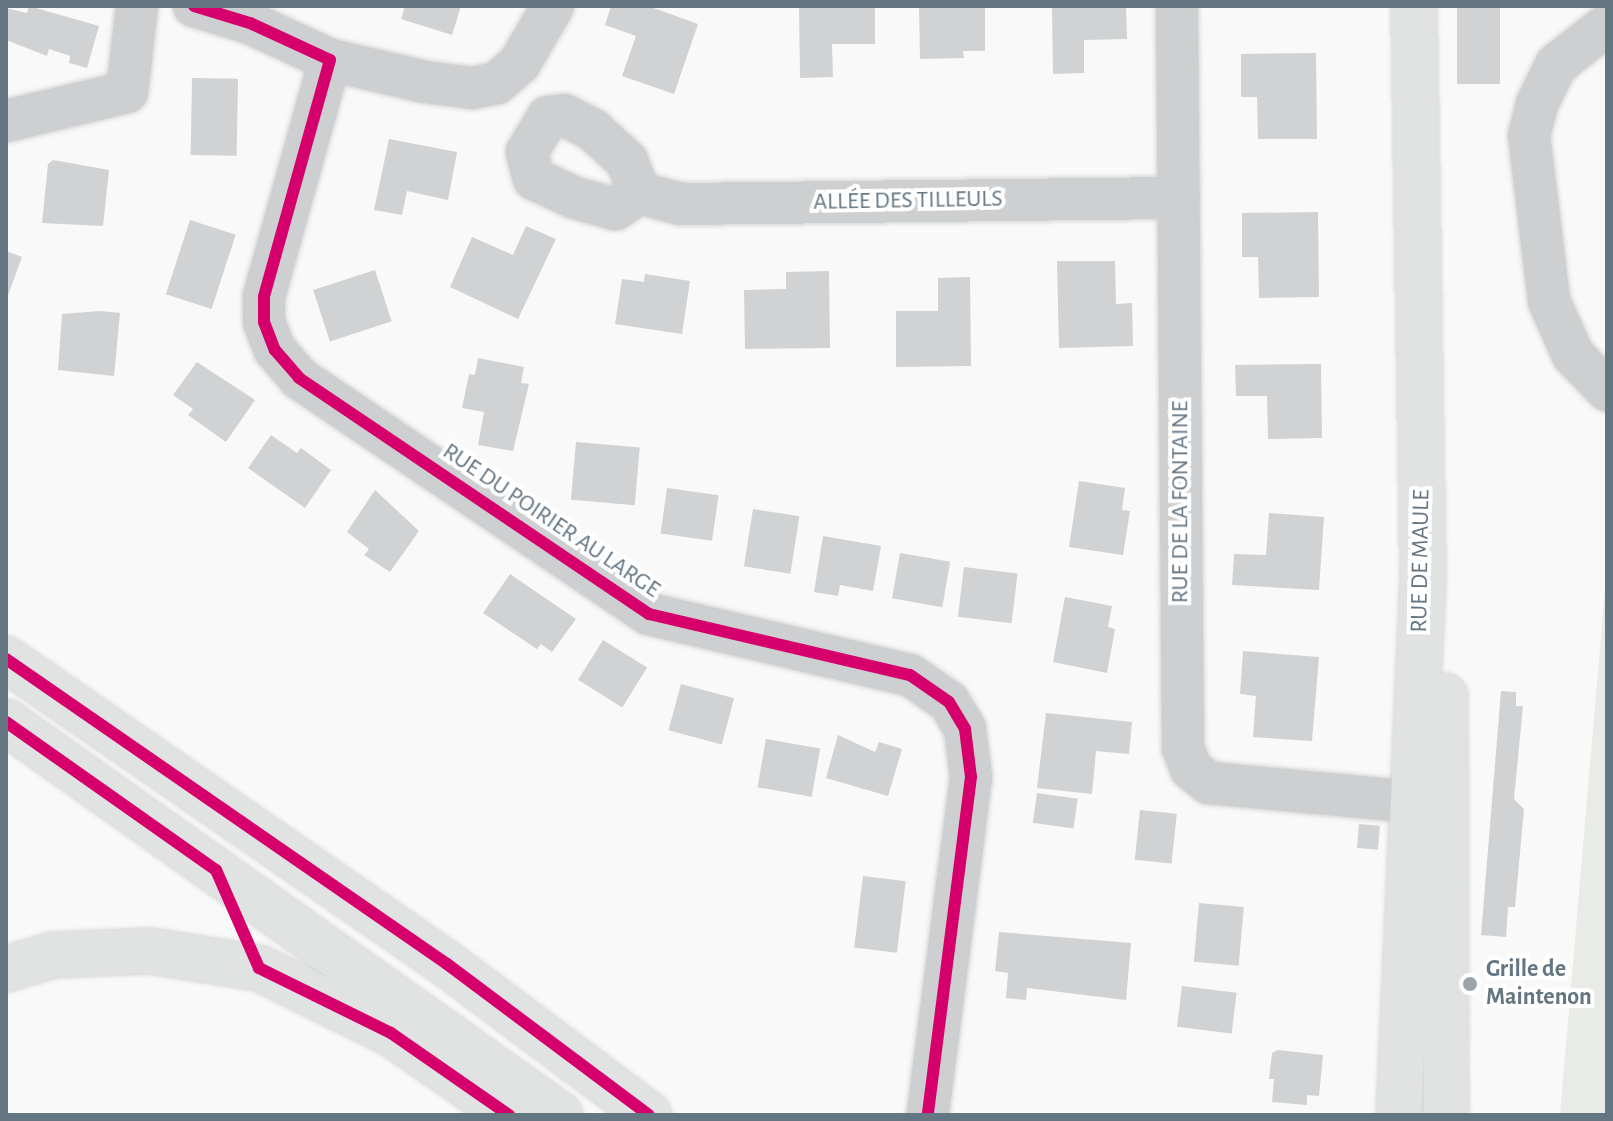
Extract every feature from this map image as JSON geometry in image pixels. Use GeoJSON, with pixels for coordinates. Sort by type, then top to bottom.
{"type":"FeatureCollection","features":[{"type":"Feature","properties":{"kind":"street"},"geometry":{"type":"LineString","coordinates":[[6,121],[127,92],[137,6]]}},
{"type":"Feature","properties":{"kind":"street"},"geometry":{"type":"LineString","coordinates":[[194,6],[250,23],[330,60],[425,82],[472,88],[497,83],[519,64],[553,6]]}},
{"type":"Feature","properties":{"kind":"street","name":"RUE DE LA FONTAINE"},"geometry":{"type":"LineString","coordinates":[[1177,6],[1183,748],[1191,769],[1209,783],[1413,802]]}},
{"type":"Feature","properties":{"kind":"street","name":"RUE DE MAULE"},"geometry":{"type":"LineString","coordinates":[[1390,1106],[1413,802],[1423,577],[1414,6]]}},
{"type":"Feature","properties":{"kind":"street","name":"RUE DE MAULE"},"geometry":{"type":"LineString","coordinates":[[1435,6],[1446,1115]]}},
{"type":"Feature","properties":{"kind":"street"},"geometry":{"type":"LineString","coordinates":[[1607,25],[1556,65],[1537,104],[1529,135],[1549,301],[1573,355],[1607,390]]}},
{"type":"Feature","properties":{"kind":"street","name":"RUE DU POIRIER AU LARGE"},"geometry":{"type":"LineString","coordinates":[[330,60],[264,297],[264,322],[275,350],[299,378],[649,614],[910,675],[949,702],[965,729],[971,777],[935,1030],[928,1115]]}},
{"type":"Feature","properties":{"kind":"street","name":"ALLÉE DES TILLEULS"},"geometry":{"type":"LineString","coordinates":[[639,193],[681,204],[1179,198]]}},
{"type":"Feature","properties":{"kind":"street"},"geometry":{"type":"LineString","coordinates":[[6,659],[447,964],[649,1115]]}},
{"type":"Feature","properties":{"kind":"street"},"geometry":{"type":"LineString","coordinates":[[6,722],[560,1115]]}},
{"type":"Feature","properties":{"kind":"street"},"geometry":{"type":"LineString","coordinates":[[6,969],[54,955],[150,951],[259,968],[391,1033],[509,1115]]}},
{"type":"Feature","properties":{"kind":"shaded area"},"geometry":{"type":"Polygon","coordinates":[[[1607,566],[1607,1115],[1560,1115],[1607,566]]]}},
{"type":"Feature","properties":{"kind":"building"},"geometry":{"type":"Polygon","coordinates":[[[29,6],[99,26],[87,68],[69,63],[70,56],[49,49],[47,56],[6,40],[6,8],[27,13],[29,6]]]}},
{"type":"Feature","properties":{"kind":"building"},"geometry":{"type":"Polygon","coordinates":[[[405,6],[461,6],[452,35],[401,19],[405,6]]]}},
{"type":"Feature","properties":{"kind":"building"},"geometry":{"type":"Polygon","coordinates":[[[611,6],[648,6],[698,24],[674,94],[622,76],[636,36],[605,25],[611,6]]]}},
{"type":"Feature","properties":{"kind":"building"},"geometry":{"type":"Polygon","coordinates":[[[799,6],[875,6],[875,44],[832,44],[833,77],[800,78],[799,6]]]}},
{"type":"Feature","properties":{"kind":"building"},"geometry":{"type":"Polygon","coordinates":[[[919,6],[985,6],[985,51],[963,51],[964,58],[920,59],[919,6]]]}},
{"type":"Feature","properties":{"kind":"building"},"geometry":{"type":"Polygon","coordinates":[[[1052,6],[1126,6],[1127,39],[1084,40],[1084,73],[1053,74],[1052,6]]]}},
{"type":"Feature","properties":{"kind":"building"},"geometry":{"type":"Polygon","coordinates":[[[1457,6],[1500,6],[1500,84],[1457,84],[1457,6]]]}},
{"type":"Feature","properties":{"kind":"building"},"geometry":{"type":"Polygon","coordinates":[[[1316,53],[1317,139],[1258,139],[1257,97],[1241,97],[1241,54],[1316,53]]]}},
{"type":"Feature","properties":{"kind":"building"},"geometry":{"type":"Polygon","coordinates":[[[192,78],[238,79],[237,156],[191,155],[192,78]]]}},
{"type":"Feature","properties":{"kind":"building"},"geometry":{"type":"Polygon","coordinates":[[[389,139],[457,152],[448,200],[407,191],[402,215],[374,210],[389,139]]]}},
{"type":"Feature","properties":{"kind":"building"},"geometry":{"type":"Polygon","coordinates":[[[53,160],[109,170],[103,226],[42,223],[48,164],[53,160]]]}},
{"type":"Feature","properties":{"kind":"building"},"geometry":{"type":"Polygon","coordinates":[[[1318,212],[1319,297],[1259,298],[1258,257],[1242,257],[1242,213],[1318,212]]]}},
{"type":"Feature","properties":{"kind":"building"},"geometry":{"type":"Polygon","coordinates":[[[190,220],[236,235],[212,309],[166,294],[190,220]]]}},
{"type":"Feature","properties":{"kind":"building"},"geometry":{"type":"Polygon","coordinates":[[[526,226],[556,239],[518,319],[450,287],[472,237],[513,255],[526,226]]]}},
{"type":"Feature","properties":{"kind":"building"},"geometry":{"type":"Polygon","coordinates":[[[6,251],[22,257],[6,301],[6,251]]]}},
{"type":"Feature","properties":{"kind":"building"},"geometry":{"type":"Polygon","coordinates":[[[1057,261],[1115,261],[1116,304],[1132,303],[1133,346],[1059,348],[1057,261]]]}},
{"type":"Feature","properties":{"kind":"building"},"geometry":{"type":"Polygon","coordinates":[[[375,270],[392,321],[330,341],[313,290],[375,270]]]}},
{"type":"Feature","properties":{"kind":"building"},"geometry":{"type":"Polygon","coordinates":[[[829,271],[830,348],[745,349],[744,290],[786,289],[786,272],[829,271]]]}},
{"type":"Feature","properties":{"kind":"building"},"geometry":{"type":"Polygon","coordinates":[[[645,274],[690,281],[682,334],[615,324],[622,279],[644,282],[645,274]]]}},
{"type":"Feature","properties":{"kind":"building"},"geometry":{"type":"Polygon","coordinates":[[[970,277],[971,366],[896,367],[896,311],[938,311],[938,278],[970,277]]]}},
{"type":"Feature","properties":{"kind":"building"},"geometry":{"type":"Polygon","coordinates":[[[120,313],[114,376],[58,370],[62,314],[120,313]]]}},
{"type":"Feature","properties":{"kind":"building"},"geometry":{"type":"Polygon","coordinates":[[[478,358],[524,367],[521,383],[529,384],[513,451],[478,445],[484,412],[462,408],[469,374],[475,375],[478,358]]]}},
{"type":"Feature","properties":{"kind":"building"},"geometry":{"type":"Polygon","coordinates":[[[197,362],[255,400],[226,442],[188,415],[193,409],[173,395],[197,362]]]}},
{"type":"Feature","properties":{"kind":"building"},"geometry":{"type":"Polygon","coordinates":[[[1321,364],[1322,438],[1268,439],[1267,396],[1236,396],[1235,365],[1321,364]]]}},
{"type":"Feature","properties":{"kind":"building"},"geometry":{"type":"Polygon","coordinates":[[[271,435],[297,453],[301,448],[331,470],[305,508],[248,468],[271,435]]]}},
{"type":"Feature","properties":{"kind":"building"},"geometry":{"type":"Polygon","coordinates":[[[576,442],[640,448],[635,505],[571,500],[576,442]]]}},
{"type":"Feature","properties":{"kind":"building"},"geometry":{"type":"Polygon","coordinates":[[[1079,481],[1125,488],[1122,510],[1130,511],[1123,555],[1069,547],[1079,481]]]}},
{"type":"Feature","properties":{"kind":"building"},"geometry":{"type":"Polygon","coordinates":[[[667,488],[718,495],[712,541],[661,534],[667,488]]]}},
{"type":"Feature","properties":{"kind":"building"},"geometry":{"type":"Polygon","coordinates":[[[375,490],[419,531],[390,572],[364,555],[369,549],[347,532],[375,490]]]}},
{"type":"Feature","properties":{"kind":"building"},"geometry":{"type":"Polygon","coordinates":[[[753,509],[799,516],[790,574],[744,566],[753,509]]]}},
{"type":"Feature","properties":{"kind":"building"},"geometry":{"type":"Polygon","coordinates":[[[1269,513],[1324,517],[1319,590],[1232,585],[1234,554],[1266,555],[1269,513]]]}},
{"type":"Feature","properties":{"kind":"building"},"geometry":{"type":"Polygon","coordinates":[[[823,536],[881,546],[873,591],[840,585],[838,596],[814,592],[823,536]]]}},
{"type":"Feature","properties":{"kind":"building"},"geometry":{"type":"Polygon","coordinates":[[[900,553],[950,562],[942,607],[892,598],[900,553]]]}},
{"type":"Feature","properties":{"kind":"building"},"geometry":{"type":"Polygon","coordinates":[[[964,567],[1018,574],[1012,623],[958,617],[964,567]]]}},
{"type":"Feature","properties":{"kind":"building"},"geometry":{"type":"Polygon","coordinates":[[[510,574],[576,619],[552,652],[541,644],[537,649],[483,613],[510,574]]]}},
{"type":"Feature","properties":{"kind":"building"},"geometry":{"type":"Polygon","coordinates":[[[1065,597],[1112,606],[1108,627],[1115,629],[1107,673],[1053,662],[1065,597]]]}},
{"type":"Feature","properties":{"kind":"building"},"geometry":{"type":"Polygon","coordinates":[[[603,640],[647,668],[622,707],[578,680],[603,640]]]}},
{"type":"Feature","properties":{"kind":"building"},"geometry":{"type":"Polygon","coordinates":[[[1243,651],[1319,657],[1312,741],[1253,737],[1256,696],[1240,694],[1243,651]]]}},
{"type":"Feature","properties":{"kind":"building"},"geometry":{"type":"Polygon","coordinates":[[[681,684],[734,698],[722,745],[669,730],[681,684]]]}},
{"type":"Feature","properties":{"kind":"building"},"geometry":{"type":"Polygon","coordinates":[[[1501,691],[1516,692],[1516,706],[1523,706],[1514,799],[1524,809],[1515,907],[1508,907],[1506,937],[1481,935],[1501,691]]]}},
{"type":"Feature","properties":{"kind":"building"},"geometry":{"type":"Polygon","coordinates":[[[1046,713],[1132,722],[1129,754],[1096,751],[1092,794],[1037,788],[1046,713]]]}},
{"type":"Feature","properties":{"kind":"building"},"geometry":{"type":"Polygon","coordinates":[[[838,735],[875,752],[879,742],[902,749],[888,796],[826,778],[838,735]]]}},
{"type":"Feature","properties":{"kind":"building"},"geometry":{"type":"Polygon","coordinates":[[[766,739],[820,749],[812,797],[757,787],[766,739]]]}},
{"type":"Feature","properties":{"kind":"building"},"geometry":{"type":"Polygon","coordinates":[[[1037,793],[1078,799],[1073,828],[1033,823],[1037,793]]]}},
{"type":"Feature","properties":{"kind":"building"},"geometry":{"type":"Polygon","coordinates":[[[1140,810],[1177,814],[1172,864],[1135,860],[1140,810]]]}},
{"type":"Feature","properties":{"kind":"building"},"geometry":{"type":"Polygon","coordinates":[[[1359,824],[1380,826],[1378,850],[1357,848],[1359,824]]]}},
{"type":"Feature","properties":{"kind":"building"},"geometry":{"type":"Polygon","coordinates":[[[863,876],[906,881],[897,953],[854,947],[863,876]]]}},
{"type":"Feature","properties":{"kind":"building"},"geometry":{"type":"Polygon","coordinates":[[[1199,903],[1244,907],[1239,966],[1194,962],[1199,903]]]}},
{"type":"Feature","properties":{"kind":"building"},"geometry":{"type":"Polygon","coordinates":[[[999,932],[1131,943],[1126,1000],[1027,988],[1026,1000],[1006,998],[1008,973],[995,971],[999,932]]]}},
{"type":"Feature","properties":{"kind":"building"},"geometry":{"type":"Polygon","coordinates":[[[1182,986],[1237,993],[1232,1033],[1177,1027],[1182,986]]]}},
{"type":"Feature","properties":{"kind":"building"},"geometry":{"type":"Polygon","coordinates":[[[1278,1050],[1323,1055],[1319,1096],[1307,1095],[1307,1105],[1272,1102],[1274,1079],[1269,1079],[1272,1053],[1278,1050]]]}},
{"type":"Feature","properties":{"kind":"cycle path"},"geometry":{"type":"LineString","coordinates":[[194,6],[250,23],[330,60],[264,297],[264,322],[275,350],[299,378],[649,614],[910,675],[949,702],[965,729],[971,777],[928,1115]]}},
{"type":"Feature","properties":{"kind":"cycle path"},"geometry":{"type":"LineString","coordinates":[[6,659],[447,964],[649,1115]]}},
{"type":"Feature","properties":{"kind":"cycle path"},"geometry":{"type":"LineString","coordinates":[[6,722],[216,870],[259,968],[391,1033],[509,1115]]}},
{"type":"Feature","properties":{"kind":"place","name":"Grille de Maintenon"},"geometry":{"type":"Point","coordinates":[1470,984]}}]}
